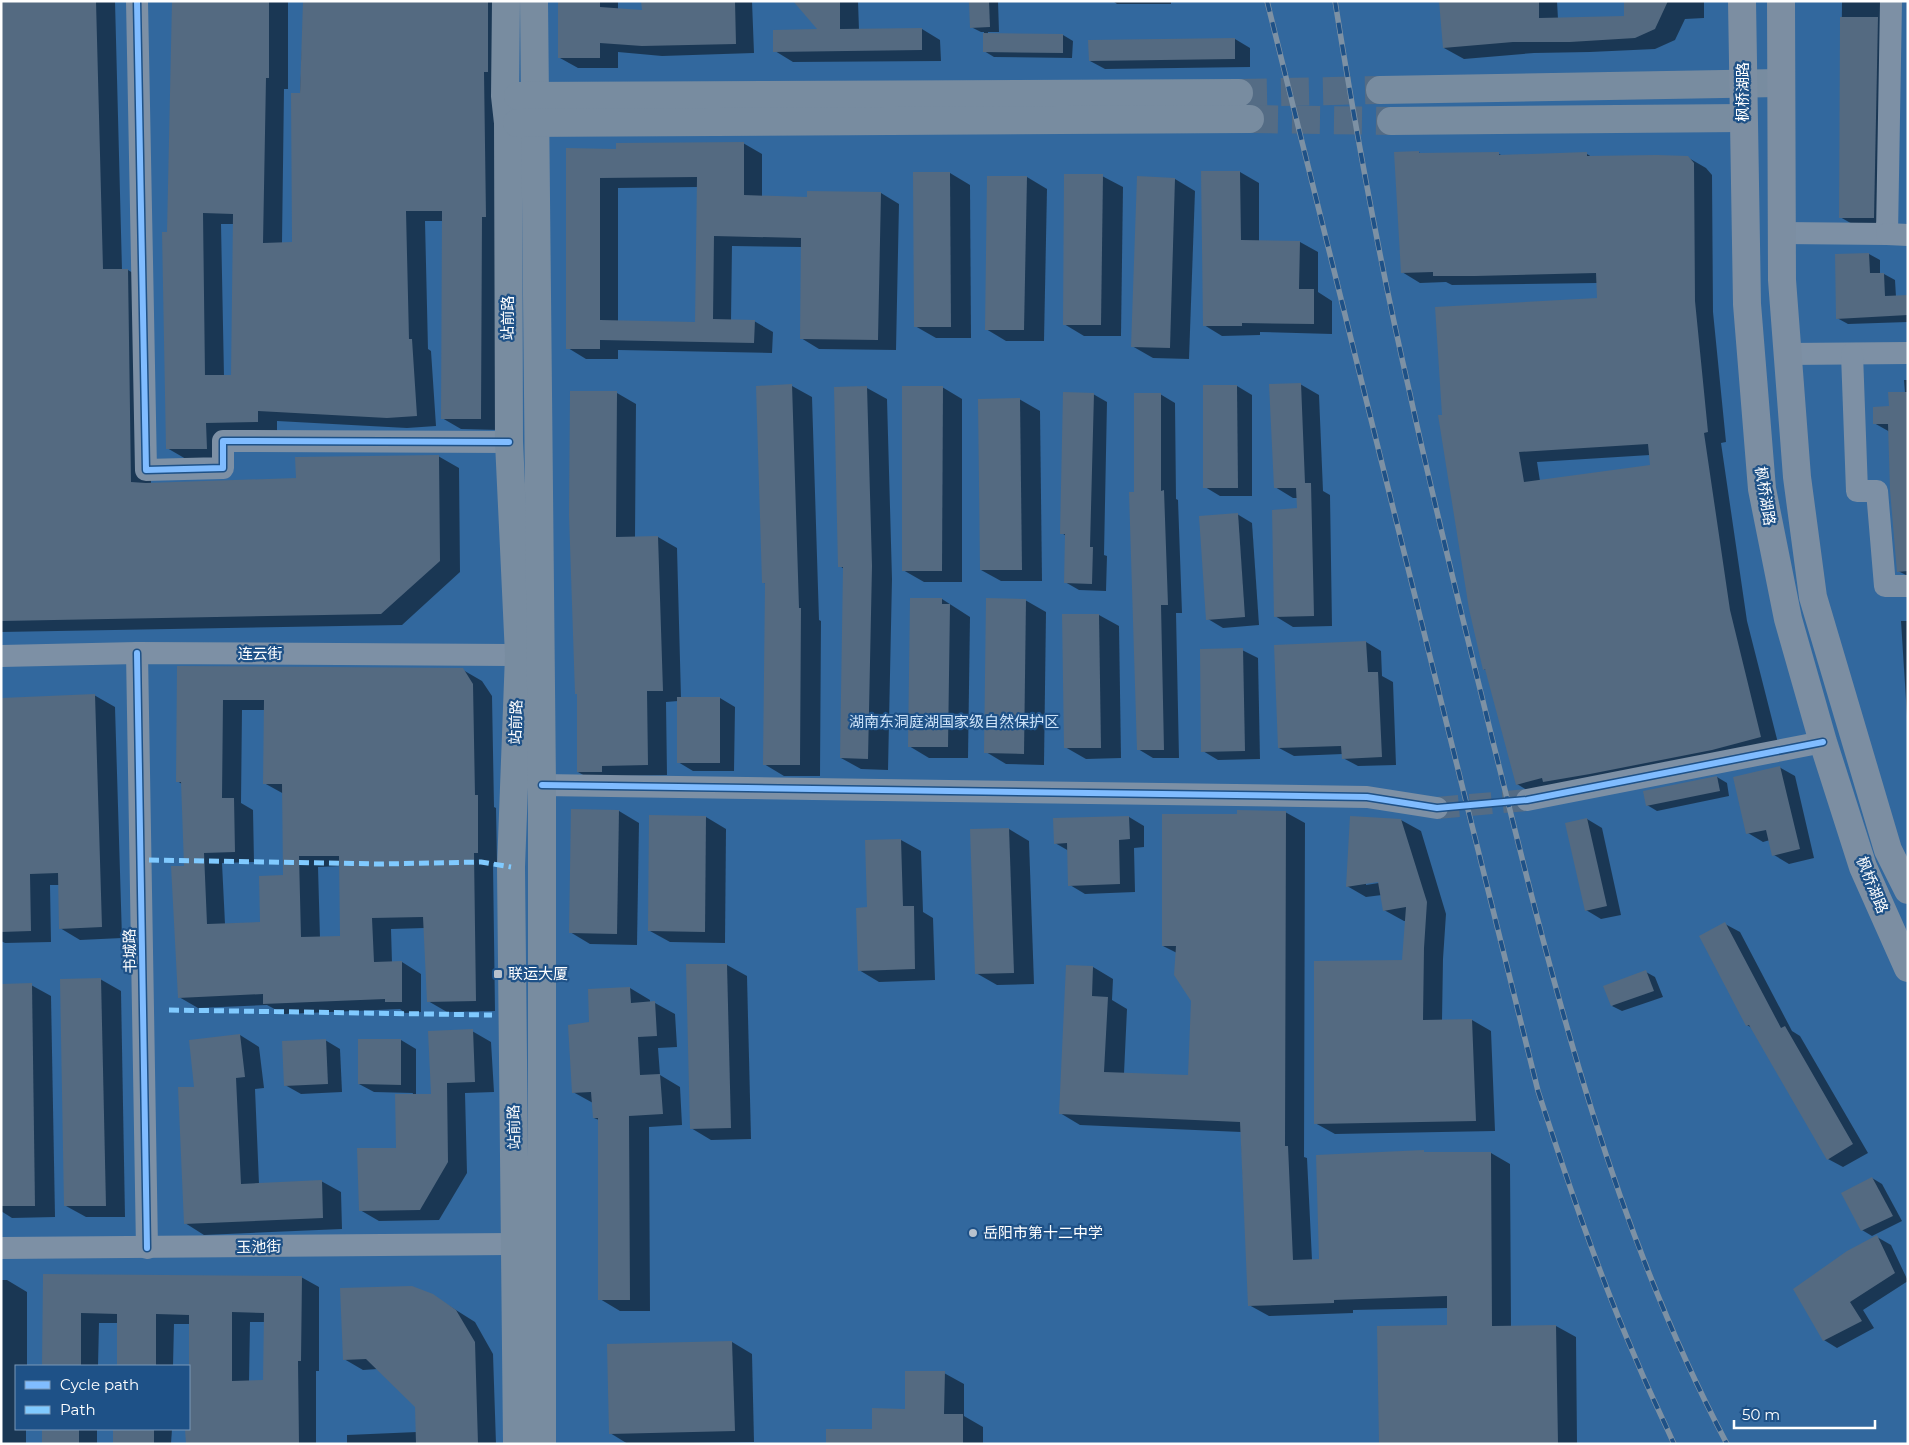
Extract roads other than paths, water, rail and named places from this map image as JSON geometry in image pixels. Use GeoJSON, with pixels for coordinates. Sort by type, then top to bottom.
{"type":"FeatureCollection","features":[{"type":"Feature","properties":{"kind":"main road","name":"站前路"},"geometry":{"type":"LineString","coordinates":[[506,1],[509,442],[518,655],[511,867],[516,1244],[516,1444]]}},
{"type":"Feature","properties":{"kind":"main road","name":"站前路"},"geometry":{"type":"LineString","coordinates":[[534,1],[542,785],[542,1444]]}},
{"type":"Feature","properties":{"kind":"main road","name":"枫桥湖路"},"geometry":{"type":"LineString","coordinates":[[1742,1],[1747,304],[1762,489],[1788,619],[1823,742],[1863,867],[1908,968]]}},
{"type":"Feature","properties":{"kind":"main road","name":"枫桥湖路"},"geometry":{"type":"LineString","coordinates":[[1781,1],[1782,280],[1797,477],[1813,597],[1888,850],[1908,890]]}},
{"type":"Feature","properties":{"kind":"main road"},"geometry":{"type":"LineString","coordinates":[[1380,90],[1780,83]]}},
{"type":"Feature","properties":{"kind":"main road"},"geometry":{"type":"LineString","coordinates":[[507,110],[535,96],[1239,93]]}},
{"type":"Feature","properties":{"kind":"main road"},"geometry":{"type":"LineString","coordinates":[[507,110],[536,123],[1250,119]]}},
{"type":"Feature","properties":{"kind":"main road"},"geometry":{"type":"LineString","coordinates":[[1391,121],[1743,118]]}},
{"type":"Feature","properties":{"kind":"street"},"geometry":{"type":"LineString","coordinates":[[137,1],[146,470],[223,468],[224,441],[509,442]]}},
{"type":"Feature","properties":{"kind":"street"},"geometry":{"type":"LineString","coordinates":[[1782,233],[1897,235],[1896,4]]}},
{"type":"Feature","properties":{"kind":"street"},"geometry":{"type":"LineString","coordinates":[[1788,354],[1908,353]]}},
{"type":"Feature","properties":{"kind":"street"},"geometry":{"type":"LineString","coordinates":[[1852,354],[1857,491],[1878,491],[1885,586],[1908,586]]}},
{"type":"Feature","properties":{"kind":"street","name":"连云街"},"geometry":{"type":"LineString","coordinates":[[1,656],[137,653],[518,655]]}},
{"type":"Feature","properties":{"kind":"street","name":"书城路"},"geometry":{"type":"LineString","coordinates":[[137,653],[147,1248]]}},
{"type":"Feature","properties":{"kind":"street"},"geometry":{"type":"LineString","coordinates":[[1527,800],[1823,742]]}},
{"type":"Feature","properties":{"kind":"street"},"geometry":{"type":"LineString","coordinates":[[542,785],[1367,797],[1437,808]]}},
{"type":"Feature","properties":{"kind":"street","name":"玉池街"},"geometry":{"type":"LineString","coordinates":[[1,1248],[516,1244]]}},
{"type":"Feature","properties":{"kind":"tunnel"},"geometry":{"type":"LineString","coordinates":[[1239,93],[1380,90]]}},
{"type":"Feature","properties":{"kind":"tunnel"},"geometry":{"type":"LineString","coordinates":[[1250,119],[1391,121]]}},
{"type":"Feature","properties":{"kind":"tunnel"},"geometry":{"type":"LineString","coordinates":[[1437,808],[1527,800]]}},
{"type":"Feature","properties":{"kind":"railway"},"geometry":{"type":"LineString","coordinates":[[1267,1],[1538,1091],[1610,1297],[1674,1444]]}},
{"type":"Feature","properties":{"kind":"railway"},"geometry":{"type":"LineString","coordinates":[[1335,1],[1360,149],[1399,345],[1492,738],[1562,1009],[1617,1187],[1649,1274],[1686,1360],[1727,1444]]}},
{"type":"Feature","properties":{"kind":"place","name":"联运大厦"},"geometry":{"type":"Point","coordinates":[498,974]}},
{"type":"Feature","properties":{"kind":"place","name":"岳阳市第十二中学"},"geometry":{"type":"Point","coordinates":[973,1233]}},
{"type":"Feature","properties":{"kind":"park label","name":"湖南东洞庭湖国家级自然保护区"},"geometry":{"type":"Point","coordinates":[954,722]}}]}
